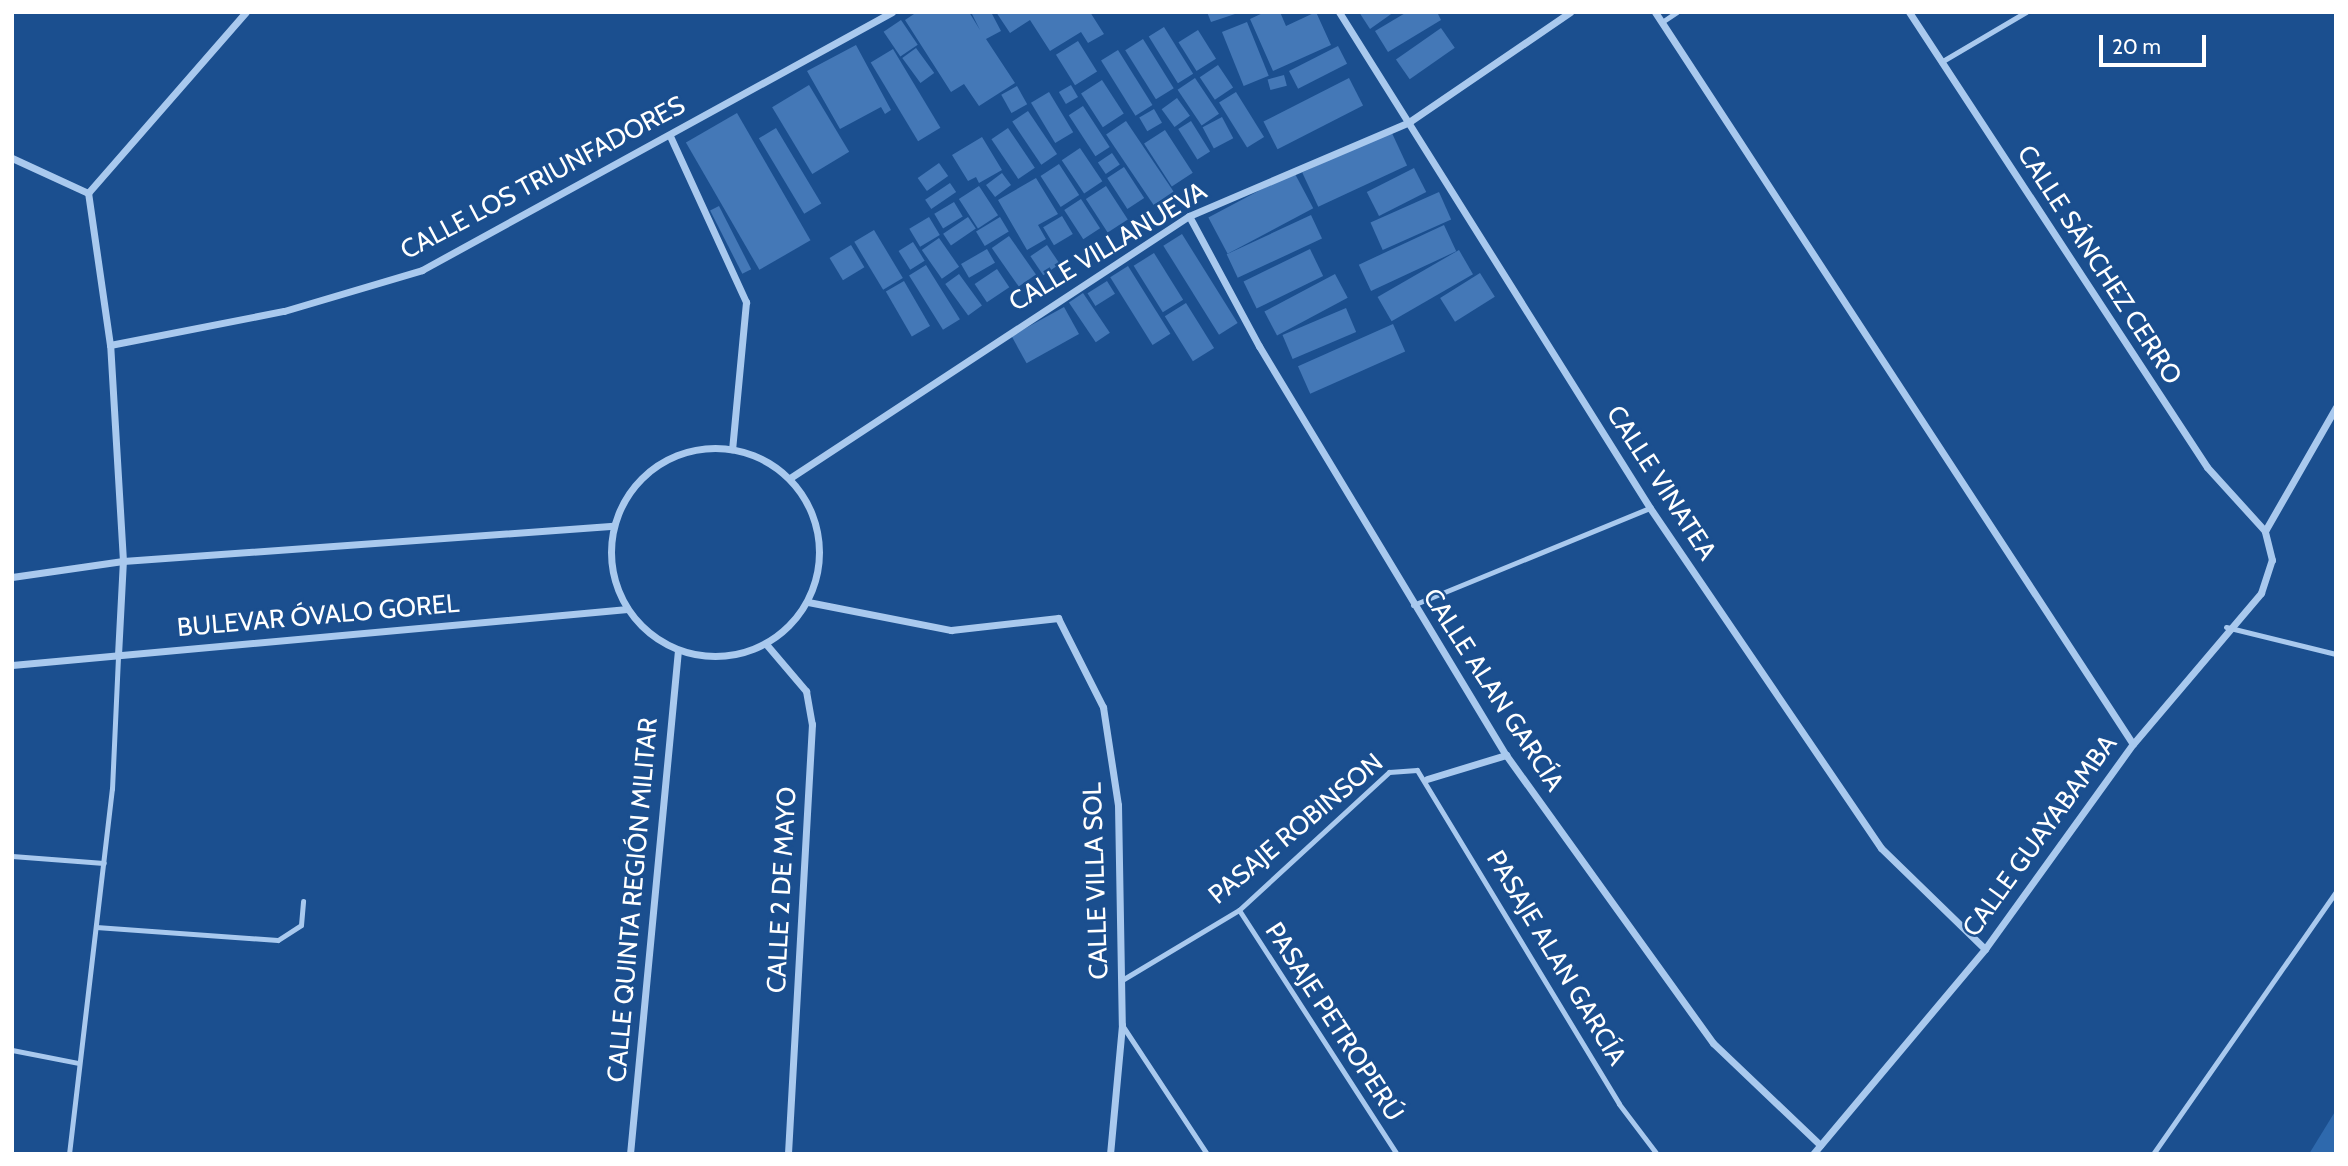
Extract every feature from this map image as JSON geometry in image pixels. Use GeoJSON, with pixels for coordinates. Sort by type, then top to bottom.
{"type":"FeatureCollection","features":[{"type":"Feature","properties":{"kind":"street"},"geometry":{"type":"LineString","coordinates":[[118,655],[123,561],[110,345],[88,193],[246,12]]}},
{"type":"Feature","properties":{"kind":"street","name":"CALLE LOS TRIUNFADORES"},"geometry":{"type":"LineString","coordinates":[[110,345],[284,311],[422,270],[892,12]]}},
{"type":"Feature","properties":{"kind":"street","name":"CALLE VINATEA"},"geometry":{"type":"LineString","coordinates":[[1339,12],[1650,508],[1881,848],[1985,949]]}},
{"type":"Feature","properties":{"kind":"street","name":"CALLE VILLANUEVA"},"geometry":{"type":"LineString","coordinates":[[790,478],[1189,216],[1409,121],[1570,12]]}},
{"type":"Feature","properties":{"kind":"street"},"geometry":{"type":"LineString","coordinates":[[1656,12],[2133,744]]}},
{"type":"Feature","properties":{"kind":"street","name":"CALLE SÁNCHEZ CERRO"},"geometry":{"type":"LineString","coordinates":[[1909,12],[2207,467],[2265,531]]}},
{"type":"Feature","properties":{"kind":"street"},"geometry":{"type":"LineString","coordinates":[[670,136],[746,302],[732,449]]}},
{"type":"Feature","properties":{"kind":"street"},"geometry":{"type":"LineString","coordinates":[[12,158],[88,193]]}},
{"type":"Feature","properties":{"kind":"street","name":"CALLE ALAN GARCÍA"},"geometry":{"type":"LineString","coordinates":[[1189,216],[1412,605],[1506,755],[1713,1043],[1820,1145]]}},
{"type":"Feature","properties":{"kind":"street"},"geometry":{"type":"LineString","coordinates":[[2265,531],[2336,407]]}},
{"type":"Feature","properties":{"kind":"street"},"geometry":{"type":"LineString","coordinates":[[732,449],[763,459],[790,478],[809,505],[820,537],[819,570],[808,602],[766,644],[708,656],[678,650],[650,634],[627,609],[613,573],[614,526],[646,474],[681,454],[732,449]]}},
{"type":"Feature","properties":{"kind":"street"},"geometry":{"type":"LineString","coordinates":[[12,577],[123,561],[614,526]]}},
{"type":"Feature","properties":{"kind":"street","name":"CALLE GUAYABAMBA"},"geometry":{"type":"LineString","coordinates":[[1813,1154],[1985,949],[2133,744],[2226,627],[2261,593],[2272,560],[2265,531]]}},
{"type":"Feature","properties":{"kind":"street","name":"CALLE VILLA SOL"},"geometry":{"type":"LineString","coordinates":[[808,602],[951,630],[1058,618],[1102,707],[1118,804],[1122,1026],[1110,1154]]}},
{"type":"Feature","properties":{"kind":"street","name":"BULEVAR ÓVALO GOREL"},"geometry":{"type":"LineString","coordinates":[[12,665],[627,609]]}},
{"type":"Feature","properties":{"kind":"street","name":"CALLE 2 DE MAYO"},"geometry":{"type":"LineString","coordinates":[[766,644],[806,691],[812,724],[788,1154]]}},
{"type":"Feature","properties":{"kind":"street","name":"CALLE QUINTA REGIÓN MILITAR"},"geometry":{"type":"LineString","coordinates":[[631,1154],[678,650]]}},
{"type":"Feature","properties":{"kind":"street","name":"PASAJE ROBINSON"},"geometry":{"type":"LineString","coordinates":[[1427,779],[1506,755]]}},
{"type":"Feature","properties":{"kind":"lane"},"geometry":{"type":"LineString","coordinates":[[1662,22],[1677,12]]}},
{"type":"Feature","properties":{"kind":"lane"},"geometry":{"type":"LineString","coordinates":[[1941,62],[2026,12]]}},
{"type":"Feature","properties":{"kind":"lane"},"geometry":{"type":"LineString","coordinates":[[1412,605],[1650,508]]}},
{"type":"Feature","properties":{"kind":"lane"},"geometry":{"type":"LineString","coordinates":[[2226,627],[2336,654]]}},
{"type":"Feature","properties":{"kind":"lane"},"geometry":{"type":"LineString","coordinates":[[69,1154],[104,863],[118,655]]}},
{"type":"Feature","properties":{"kind":"lane","name":"PASAJE ROBINSON"},"geometry":{"type":"LineString","coordinates":[[1122,980],[1239,910],[1389,772],[1417,770],[1427,779]]}},
{"type":"Feature","properties":{"kind":"lane","name":"PASAJE ALAN GARCÍA"},"geometry":{"type":"LineString","coordinates":[[1427,779],[1619,1104],[1657,1154]]}},
{"type":"Feature","properties":{"kind":"lane"},"geometry":{"type":"LineString","coordinates":[[12,856],[104,863]]}},
{"type":"Feature","properties":{"kind":"lane"},"geometry":{"type":"LineString","coordinates":[[2153,1154],[2336,892]]}},
{"type":"Feature","properties":{"kind":"lane"},"geometry":{"type":"LineString","coordinates":[[96,927],[278,940],[301,925],[303,901]]}},
{"type":"Feature","properties":{"kind":"lane","name":"PASAJE PETROPERÚ"},"geometry":{"type":"LineString","coordinates":[[1239,910],[1397,1154]]}},
{"type":"Feature","properties":{"kind":"lane"},"geometry":{"type":"LineString","coordinates":[[1122,1026],[1207,1154]]}},
{"type":"Feature","properties":{"kind":"lane"},"geometry":{"type":"LineString","coordinates":[[12,1050],[78,1063]]}},
{"type":"Feature","properties":{"kind":"shaded area"},"geometry":{"type":"Polygon","coordinates":[[[2336,1110],[2336,1154],[2309,1154],[2336,1110]]]}},
{"type":"Feature","properties":{"kind":"building"},"geometry":{"type":"Polygon","coordinates":[[[917,12],[969,12],[980,30],[971,12],[991,12],[1001,31],[986,39],[1015,83],[979,106],[964,84],[951,92],[905,20],[917,12]]]}},
{"type":"Feature","properties":{"kind":"building"},"geometry":{"type":"Polygon","coordinates":[[[996,12],[1090,12],[1104,34],[1088,43],[1081,32],[1050,51],[1030,20],[1010,33],[996,12]]]}},
{"type":"Feature","properties":{"kind":"building"},"geometry":{"type":"Polygon","coordinates":[[[1207,12],[1238,12],[1238,13],[1211,22],[1207,12]]]}},
{"type":"Feature","properties":{"kind":"building"},"geometry":{"type":"Polygon","coordinates":[[[1265,12],[1280,12],[1286,26],[1316,12],[1331,45],[1273,71],[1250,19],[1265,12]]]}},
{"type":"Feature","properties":{"kind":"building"},"geometry":{"type":"Polygon","coordinates":[[[1359,12],[1394,12],[1370,29],[1359,12]]]}},
{"type":"Feature","properties":{"kind":"building"},"geometry":{"type":"Polygon","coordinates":[[[1407,12],[1437,12],[1441,20],[1388,52],[1375,31],[1407,12]]]}},
{"type":"Feature","properties":{"kind":"building"},"geometry":{"type":"Polygon","coordinates":[[[901,20],[918,45],[900,57],[884,32],[901,20]]]}},
{"type":"Feature","properties":{"kind":"building"},"geometry":{"type":"Polygon","coordinates":[[[1247,22],[1269,76],[1244,86],[1222,32],[1247,22]]]}},
{"type":"Feature","properties":{"kind":"building"},"geometry":{"type":"Polygon","coordinates":[[[1164,27],[1193,74],[1178,83],[1149,37],[1164,27]]]}},
{"type":"Feature","properties":{"kind":"building"},"geometry":{"type":"Polygon","coordinates":[[[1441,28],[1455,48],[1410,79],[1396,60],[1441,28]]]}},
{"type":"Feature","properties":{"kind":"building"},"geometry":{"type":"Polygon","coordinates":[[[1198,30],[1216,59],[1197,71],[1178,42],[1198,30]]]}},
{"type":"Feature","properties":{"kind":"building"},"geometry":{"type":"Polygon","coordinates":[[[1143,39],[1174,88],[1156,99],[1125,50],[1143,39]]]}},
{"type":"Feature","properties":{"kind":"building"},"geometry":{"type":"Polygon","coordinates":[[[1078,41],[1097,72],[1075,85],[1056,55],[1078,41]]]}},
{"type":"Feature","properties":{"kind":"building"},"geometry":{"type":"Polygon","coordinates":[[[856,45],[891,110],[885,114],[881,107],[840,129],[807,71],[856,45]]]}},
{"type":"Feature","properties":{"kind":"building"},"geometry":{"type":"Polygon","coordinates":[[[1338,46],[1347,64],[1298,89],[1289,71],[1338,46]]]}},
{"type":"Feature","properties":{"kind":"building"},"geometry":{"type":"Polygon","coordinates":[[[916,48],[934,73],[920,83],[902,58],[916,48]]]}},
{"type":"Feature","properties":{"kind":"building"},"geometry":{"type":"Polygon","coordinates":[[[893,49],[940,128],[918,141],[871,62],[893,49]]]}},
{"type":"Feature","properties":{"kind":"building"},"geometry":{"type":"Polygon","coordinates":[[[1118,50],[1152,105],[1135,116],[1101,61],[1118,50]]]}},
{"type":"Feature","properties":{"kind":"building"},"geometry":{"type":"Polygon","coordinates":[[[1218,65],[1233,87],[1215,100],[1200,77],[1218,65]]]}},
{"type":"Feature","properties":{"kind":"building"},"geometry":{"type":"Polygon","coordinates":[[[1284,75],[1287,86],[1270,90],[1268,79],[1284,75]]]}},
{"type":"Feature","properties":{"kind":"building"},"geometry":{"type":"Polygon","coordinates":[[[1195,78],[1219,114],[1202,125],[1178,90],[1195,78]]]}},
{"type":"Feature","properties":{"kind":"building"},"geometry":{"type":"Polygon","coordinates":[[[1349,78],[1363,106],[1278,149],[1263,122],[1349,78]]]}},
{"type":"Feature","properties":{"kind":"building"},"geometry":{"type":"Polygon","coordinates":[[[1102,80],[1124,114],[1103,127],[1081,94],[1102,80]]]}},
{"type":"Feature","properties":{"kind":"building"},"geometry":{"type":"Polygon","coordinates":[[[809,85],[849,152],[812,174],[772,107],[809,85]]]}},
{"type":"Feature","properties":{"kind":"building"},"geometry":{"type":"Polygon","coordinates":[[[1071,85],[1078,97],[1066,104],[1059,92],[1071,85]]]}},
{"type":"Feature","properties":{"kind":"building"},"geometry":{"type":"Polygon","coordinates":[[[1017,86],[1027,104],[1011,113],[1001,95],[1017,86]]]}},
{"type":"Feature","properties":{"kind":"building"},"geometry":{"type":"Polygon","coordinates":[[[1049,92],[1073,132],[1055,143],[1031,103],[1049,92]]]}},
{"type":"Feature","properties":{"kind":"building"},"geometry":{"type":"Polygon","coordinates":[[[1236,92],[1264,137],[1247,148],[1219,103],[1236,92]]]}},
{"type":"Feature","properties":{"kind":"building"},"geometry":{"type":"Polygon","coordinates":[[[1177,98],[1190,116],[1175,127],[1162,109],[1177,98]]]}},
{"type":"Feature","properties":{"kind":"building"},"geometry":{"type":"Polygon","coordinates":[[[1083,106],[1110,147],[1095,156],[1069,115],[1083,106]]]}},
{"type":"Feature","properties":{"kind":"building"},"geometry":{"type":"Polygon","coordinates":[[[1154,109],[1162,123],[1147,131],[1139,118],[1154,109]]]}},
{"type":"Feature","properties":{"kind":"building"},"geometry":{"type":"Polygon","coordinates":[[[1028,111],[1057,154],[1041,165],[1012,122],[1028,111]]]}},
{"type":"Feature","properties":{"kind":"building"},"geometry":{"type":"Polygon","coordinates":[[[737,113],[810,240],[759,270],[686,142],[737,113]]]}},
{"type":"Feature","properties":{"kind":"building"},"geometry":{"type":"Polygon","coordinates":[[[1222,117],[1233,138],[1214,149],[1203,127],[1222,117]]]}},
{"type":"Feature","properties":{"kind":"building"},"geometry":{"type":"Polygon","coordinates":[[[1126,121],[1174,191],[1154,205],[1106,134],[1126,121]]]}},
{"type":"Feature","properties":{"kind":"building"},"geometry":{"type":"Polygon","coordinates":[[[1191,121],[1210,152],[1197,159],[1178,129],[1191,121]]]}},
{"type":"Feature","properties":{"kind":"building"},"geometry":{"type":"Polygon","coordinates":[[[776,128],[821,203],[804,214],[759,138],[776,128]]]}},
{"type":"Feature","properties":{"kind":"building"},"geometry":{"type":"Polygon","coordinates":[[[1008,128],[1035,168],[1018,179],[991,139],[1008,128]]]}},
{"type":"Feature","properties":{"kind":"building"},"geometry":{"type":"Polygon","coordinates":[[[1165,130],[1193,173],[1172,186],[1144,144],[1165,130]]]}},
{"type":"Feature","properties":{"kind":"building"},"geometry":{"type":"Polygon","coordinates":[[[1391,131],[1407,165],[1318,207],[1302,172],[1391,131]]]}},
{"type":"Feature","properties":{"kind":"building"},"geometry":{"type":"Polygon","coordinates":[[[982,137],[1002,170],[979,183],[976,177],[968,181],[952,155],[982,137]]]}},
{"type":"Feature","properties":{"kind":"building"},"geometry":{"type":"Polygon","coordinates":[[[1080,148],[1102,181],[1084,193],[1062,160],[1080,148]]]}},
{"type":"Feature","properties":{"kind":"building"},"geometry":{"type":"Polygon","coordinates":[[[1112,153],[1120,165],[1106,174],[1098,163],[1112,153]]]}},
{"type":"Feature","properties":{"kind":"building"},"geometry":{"type":"Polygon","coordinates":[[[939,163],[948,176],[927,191],[918,178],[939,163]]]}},
{"type":"Feature","properties":{"kind":"building"},"geometry":{"type":"Polygon","coordinates":[[[1059,164],[1079,195],[1061,207],[1041,176],[1059,164]]]}},
{"type":"Feature","properties":{"kind":"building"},"geometry":{"type":"Polygon","coordinates":[[[1124,167],[1144,198],[1127,209],[1107,178],[1124,167]]]}},
{"type":"Feature","properties":{"kind":"building"},"geometry":{"type":"Polygon","coordinates":[[[1414,168],[1426,192],[1379,216],[1367,192],[1414,168]]]}},
{"type":"Feature","properties":{"kind":"building"},"geometry":{"type":"Polygon","coordinates":[[[1294,172],[1313,208],[1228,254],[1208,218],[1294,172]]]}},
{"type":"Feature","properties":{"kind":"building"},"geometry":{"type":"Polygon","coordinates":[[[1002,173],[1011,185],[995,197],[986,185],[1002,173]]]}},
{"type":"Feature","properties":{"kind":"building"},"geometry":{"type":"Polygon","coordinates":[[[1036,178],[1058,214],[1038,225],[1046,239],[1027,250],[998,200],[1036,178]]]}},
{"type":"Feature","properties":{"kind":"building"},"geometry":{"type":"Polygon","coordinates":[[[950,183],[956,192],[931,209],[925,200],[950,183]]]}},
{"type":"Feature","properties":{"kind":"building"},"geometry":{"type":"Polygon","coordinates":[[[979,186],[998,215],[978,228],[959,199],[979,186]]]}},
{"type":"Feature","properties":{"kind":"building"},"geometry":{"type":"Polygon","coordinates":[[[1106,186],[1128,220],[1108,233],[1086,199],[1106,186]]]}},
{"type":"Feature","properties":{"kind":"building"},"geometry":{"type":"Polygon","coordinates":[[[1439,192],[1451,219],[1383,250],[1370,223],[1439,192]]]}},
{"type":"Feature","properties":{"kind":"building"},"geometry":{"type":"Polygon","coordinates":[[[1081,199],[1100,228],[1083,239],[1064,210],[1081,199]]]}},
{"type":"Feature","properties":{"kind":"building"},"geometry":{"type":"Polygon","coordinates":[[[954,202],[963,217],[943,228],[934,214],[954,202]]]}},
{"type":"Feature","properties":{"kind":"building"},"geometry":{"type":"Polygon","coordinates":[[[719,206],[751,269],[742,274],[710,211],[719,206]]]}},
{"type":"Feature","properties":{"kind":"building"},"geometry":{"type":"Polygon","coordinates":[[[1311,215],[1322,239],[1238,278],[1227,254],[1311,215]]]}},
{"type":"Feature","properties":{"kind":"building"},"geometry":{"type":"Polygon","coordinates":[[[1062,216],[1073,234],[1054,245],[1043,227],[1062,216]]]}},
{"type":"Feature","properties":{"kind":"building"},"geometry":{"type":"Polygon","coordinates":[[[929,217],[940,235],[920,247],[909,229],[929,217]]]}},
{"type":"Feature","properties":{"kind":"building"},"geometry":{"type":"Polygon","coordinates":[[[968,217],[976,229],[951,245],[943,234],[968,217]]]}},
{"type":"Feature","properties":{"kind":"building"},"geometry":{"type":"Polygon","coordinates":[[[1000,217],[1009,232],[985,246],[976,231],[1000,217]]]}},
{"type":"Feature","properties":{"kind":"building"},"geometry":{"type":"Polygon","coordinates":[[[1444,225],[1456,251],[1371,291],[1359,265],[1444,225]]]}},
{"type":"Feature","properties":{"kind":"building"},"geometry":{"type":"Polygon","coordinates":[[[874,230],[903,278],[883,290],[854,242],[874,230]]]}},
{"type":"Feature","properties":{"kind":"building"},"geometry":{"type":"Polygon","coordinates":[[[1182,234],[1238,323],[1219,335],[1163,246],[1182,234]]]}},
{"type":"Feature","properties":{"kind":"building"},"geometry":{"type":"Polygon","coordinates":[[[1009,236],[1036,275],[1019,287],[992,248],[1009,236]]]}},
{"type":"Feature","properties":{"kind":"building"},"geometry":{"type":"Polygon","coordinates":[[[939,238],[959,267],[942,279],[922,250],[939,238]]]}},
{"type":"Feature","properties":{"kind":"building"},"geometry":{"type":"Polygon","coordinates":[[[913,242],[925,261],[910,270],[899,251],[913,242]]]}},
{"type":"Feature","properties":{"kind":"building"},"geometry":{"type":"Polygon","coordinates":[[[851,245],[864,267],[843,280],[830,258],[851,245]]]}},
{"type":"Feature","properties":{"kind":"building"},"geometry":{"type":"Polygon","coordinates":[[[1047,245],[1060,264],[1043,275],[1030,256],[1047,245]]]}},
{"type":"Feature","properties":{"kind":"building"},"geometry":{"type":"Polygon","coordinates":[[[987,249],[995,263],[969,278],[961,264],[987,249]]]}},
{"type":"Feature","properties":{"kind":"building"},"geometry":{"type":"Polygon","coordinates":[[[1310,249],[1323,276],[1257,308],[1243,281],[1310,249]]]}},
{"type":"Feature","properties":{"kind":"building"},"geometry":{"type":"Polygon","coordinates":[[[1459,250],[1473,274],[1392,321],[1378,297],[1459,250]]]}},
{"type":"Feature","properties":{"kind":"building"},"geometry":{"type":"Polygon","coordinates":[[[1154,253],[1183,300],[1163,312],[1134,266],[1154,253]]]}},
{"type":"Feature","properties":{"kind":"building"},"geometry":{"type":"Polygon","coordinates":[[[926,265],[960,319],[943,330],[909,276],[926,265]]]}},
{"type":"Feature","properties":{"kind":"building"},"geometry":{"type":"Polygon","coordinates":[[[1128,266],[1170,334],[1153,345],[1110,277],[1128,266]]]}},
{"type":"Feature","properties":{"kind":"building"},"geometry":{"type":"Polygon","coordinates":[[[997,269],[1009,287],[987,302],[975,284],[997,269]]]}},
{"type":"Feature","properties":{"kind":"building"},"geometry":{"type":"Polygon","coordinates":[[[1480,273],[1495,297],[1455,322],[1440,298],[1480,273]]]}},
{"type":"Feature","properties":{"kind":"building"},"geometry":{"type":"Polygon","coordinates":[[[959,274],[982,306],[968,316],[945,284],[959,274]]]}},
{"type":"Feature","properties":{"kind":"building"},"geometry":{"type":"Polygon","coordinates":[[[1335,274],[1348,298],[1277,335],[1264,312],[1335,274]]]}},
{"type":"Feature","properties":{"kind":"building"},"geometry":{"type":"Polygon","coordinates":[[[904,281],[930,326],[912,337],[886,292],[904,281]]]}},
{"type":"Feature","properties":{"kind":"building"},"geometry":{"type":"Polygon","coordinates":[[[1107,281],[1115,294],[1095,306],[1087,293],[1107,281]]]}},
{"type":"Feature","properties":{"kind":"building"},"geometry":{"type":"Polygon","coordinates":[[[1083,293],[1110,333],[1096,342],[1069,303],[1083,293]]]}},
{"type":"Feature","properties":{"kind":"building"},"geometry":{"type":"Polygon","coordinates":[[[1186,303],[1214,348],[1193,361],[1165,316],[1186,303]]]}},
{"type":"Feature","properties":{"kind":"building"},"geometry":{"type":"Polygon","coordinates":[[[1064,307],[1079,334],[1027,363],[1012,336],[1064,307]]]}},
{"type":"Feature","properties":{"kind":"building"},"geometry":{"type":"Polygon","coordinates":[[[1346,308],[1356,332],[1293,359],[1282,335],[1346,308]]]}},
{"type":"Feature","properties":{"kind":"building"},"geometry":{"type":"Polygon","coordinates":[[[1393,324],[1405,351],[1310,394],[1298,366],[1393,324]]]}}]}
